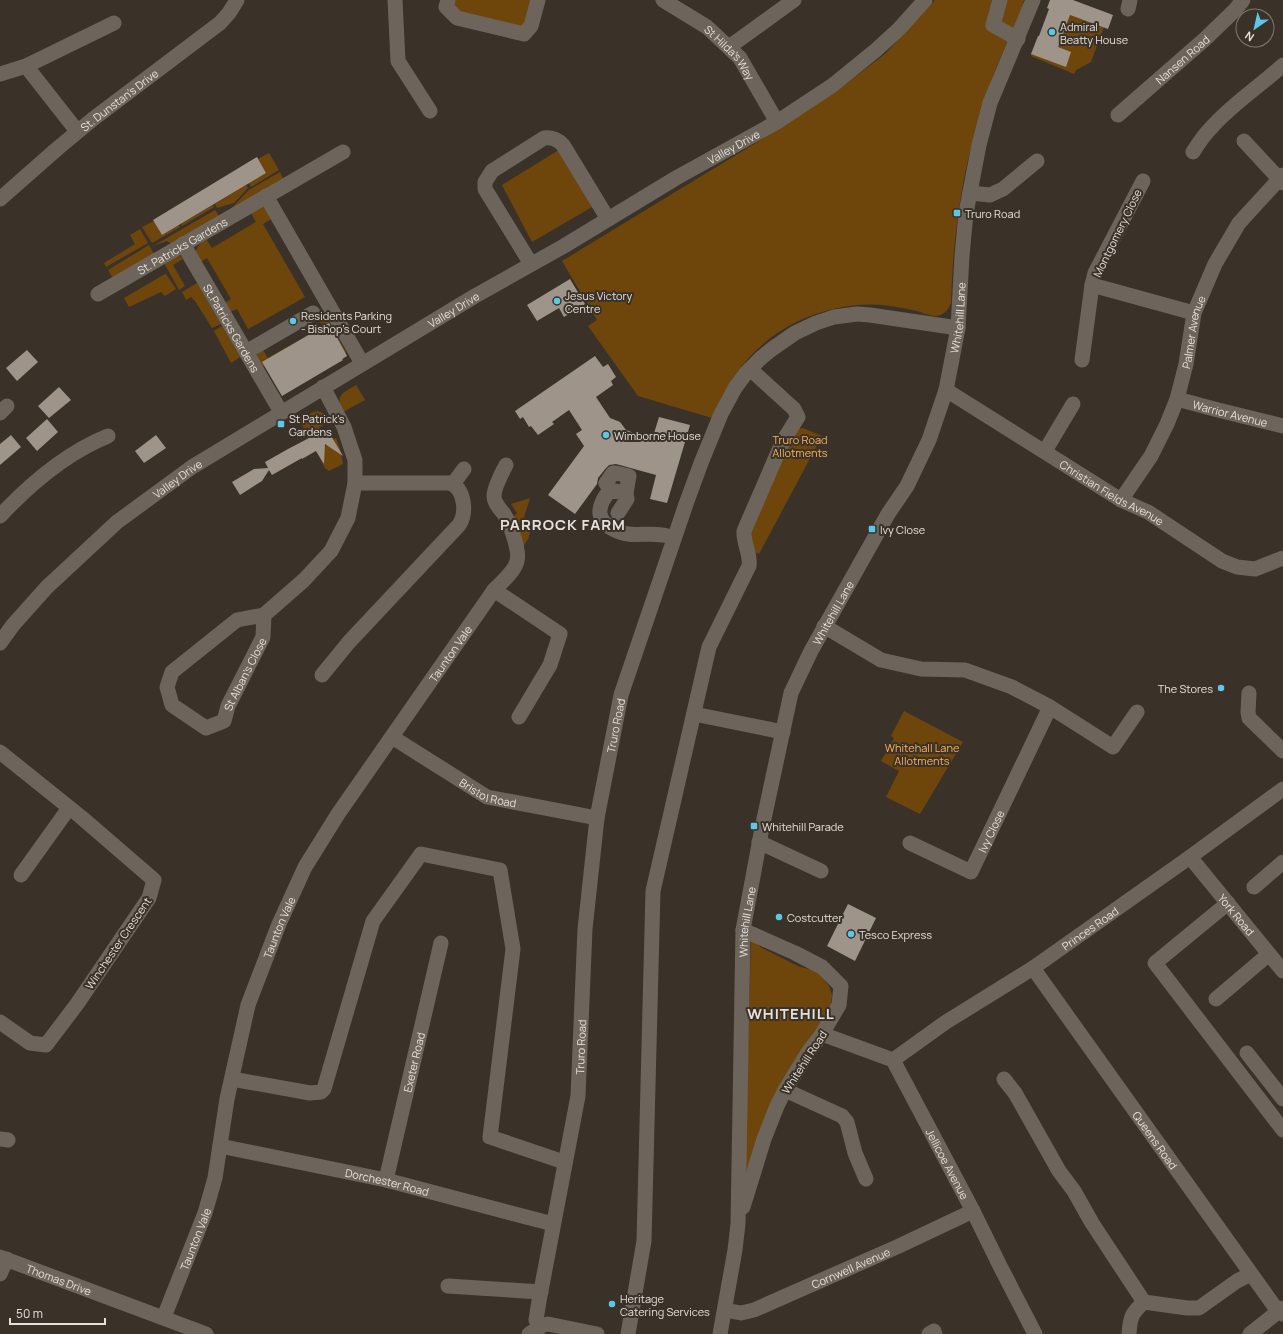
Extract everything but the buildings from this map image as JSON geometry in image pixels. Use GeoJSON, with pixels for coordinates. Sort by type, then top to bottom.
{"type":"FeatureCollection","features":[{"type":"Feature","properties":{"kind":"street","name":"St. Dunstan's Drive"},"geometry":{"type":"LineString","coordinates":[[0,199],[77,131],[214,29],[227,16],[237,0]]}},
{"type":"Feature","properties":{"kind":"street"},"geometry":{"type":"LineString","coordinates":[[395,0],[398,61],[430,111]]}},
{"type":"Feature","properties":{"kind":"street"},"geometry":{"type":"LineString","coordinates":[[448,0],[446,6],[457,18],[524,34],[531,26],[538,0]]}},
{"type":"Feature","properties":{"kind":"street"},"geometry":{"type":"LineString","coordinates":[[729,47],[794,0]]}},
{"type":"Feature","properties":{"kind":"street","name":"Valley Drive"},"geometry":{"type":"LineString","coordinates":[[0,643],[13,625],[47,588],[118,522],[192,467],[475,296],[676,178],[777,122],[833,85],[876,50],[899,29],[925,0]]}},
{"type":"Feature","properties":{"kind":"street"},"geometry":{"type":"LineString","coordinates":[[1000,0],[993,25],[1018,39]]}},
{"type":"Feature","properties":{"kind":"street","name":"Whitehill Lane"},"geometry":{"type":"LineString","coordinates":[[725,1310],[738,1224],[743,930],[759,842],[791,693],[824,626],[888,514],[907,486],[928,440],[946,390],[958,328],[966,213],[979,145],[990,103],[1034,0]]}},
{"type":"Feature","properties":{"kind":"street","name":"Nansen Road"},"geometry":{"type":"LineString","coordinates":[[1118,115],[1205,39],[1235,10],[1243,0]]}},
{"type":"Feature","properties":{"kind":"street","name":"St Hilda's Way"},"geometry":{"type":"LineString","coordinates":[[669,1],[707,27],[740,58],[777,122]]}},
{"type":"Feature","properties":{"kind":"street"},"geometry":{"type":"LineString","coordinates":[[0,74],[26,66],[114,22]]}},
{"type":"Feature","properties":{"kind":"street"},"geometry":{"type":"LineString","coordinates":[[1193,152],[1210,128],[1283,65]]}},
{"type":"Feature","properties":{"kind":"street"},"geometry":{"type":"LineString","coordinates":[[26,66],[77,131]]}},
{"type":"Feature","properties":{"kind":"street"},"geometry":{"type":"LineString","coordinates":[[531,264],[485,189],[485,182],[492,171],[544,138],[550,137],[558,140],[564,145],[608,219]]}},
{"type":"Feature","properties":{"kind":"street"},"geometry":{"type":"LineString","coordinates":[[1244,142],[1282,179]]}},
{"type":"Feature","properties":{"kind":"street","name":"St. Patricks Gardens"},"geometry":{"type":"LineString","coordinates":[[98,294],[343,152]]}},
{"type":"Feature","properties":{"kind":"street"},"geometry":{"type":"LineString","coordinates":[[970,193],[990,195],[1003,189],[1037,161]]}},
{"type":"Feature","properties":{"kind":"street","name":"Palmer Avenue"},"geometry":{"type":"LineString","coordinates":[[1121,500],[1151,456],[1167,424],[1177,399],[1186,364],[1194,313],[1215,264],[1239,223],[1282,179]]}},
{"type":"Feature","properties":{"kind":"street","name":"Montgomery Close"},"geometry":{"type":"LineString","coordinates":[[1082,360],[1095,273],[1143,181]]}},
{"type":"Feature","properties":{"kind":"street"},"geometry":{"type":"LineString","coordinates":[[266,196],[362,363]]}},
{"type":"Feature","properties":{"kind":"street","name":"St.Patricks Gardens"},"geometry":{"type":"LineString","coordinates":[[183,244],[281,412]]}},
{"type":"Feature","properties":{"kind":"street","name":"Montgomery Close"},"geometry":{"type":"LineString","coordinates":[[1092,285],[1194,313]]}},
{"type":"Feature","properties":{"kind":"street"},"geometry":{"type":"LineString","coordinates":[[246,352],[314,313]]}},
{"type":"Feature","properties":{"kind":"street","name":"Truro Road"},"geometry":{"type":"LineString","coordinates":[[534,1331],[564,1162],[578,1096],[585,929],[597,818],[621,695],[674,538],[720,414],[735,388],[750,369],[766,353],[793,334],[808,326],[834,318],[857,314],[870,314],[958,328]]}},
{"type":"Feature","properties":{"kind":"street"},"geometry":{"type":"LineString","coordinates":[[628,1334],[644,1241],[653,891],[709,647],[749,566],[750,560],[744,536],[746,525],[783,441],[798,417],[794,410],[750,369]]}},
{"type":"Feature","properties":{"kind":"street"},"geometry":{"type":"LineString","coordinates":[[264,615],[304,580],[331,551],[348,518],[355,483],[355,460],[344,427],[323,387]]}},
{"type":"Feature","properties":{"kind":"street","name":"Christian Fields Avenue"},"geometry":{"type":"LineString","coordinates":[[946,390],[1121,500],[1148,512],[1222,561],[1237,567],[1255,569],[1283,558]]}},
{"type":"Feature","properties":{"kind":"street","name":"Warrior Avenue"},"geometry":{"type":"LineString","coordinates":[[1177,399],[1283,426]]}},
{"type":"Feature","properties":{"kind":"street"},"geometry":{"type":"LineString","coordinates":[[1045,451],[1072,404]]}},
{"type":"Feature","properties":{"kind":"street"},"geometry":{"type":"LineString","coordinates":[[0,516],[42,476],[93,442],[108,436]]}},
{"type":"Feature","properties":{"kind":"street"},"geometry":{"type":"LineString","coordinates":[[506,465],[498,482],[488,492],[505,515],[511,529],[517,558],[516,565],[497,587],[560,634],[550,665],[519,717]]}},
{"type":"Feature","properties":{"kind":"street"},"geometry":{"type":"LineString","coordinates":[[322,675],[349,642],[462,521],[463,508],[457,489],[464,469]]}},
{"type":"Feature","properties":{"kind":"street"},"geometry":{"type":"LineString","coordinates":[[618,513],[626,502],[629,477],[613,473],[606,483],[610,490],[602,501],[600,510],[602,520],[608,526],[628,535],[662,535],[674,538]]}},
{"type":"Feature","properties":{"kind":"street"},"geometry":{"type":"LineString","coordinates":[[355,483],[447,482],[457,489]]}},
{"type":"Feature","properties":{"kind":"street","name":"Taunton Vale"},"geometry":{"type":"LineString","coordinates":[[164,1317],[190,1255],[205,1213],[215,1178],[227,1099],[248,1005],[279,924],[304,867],[338,814],[497,587]]}},
{"type":"Feature","properties":{"kind":"street","name":"St Alban's Close"},"geometry":{"type":"LineString","coordinates":[[264,615],[263,637],[228,706],[224,721],[206,728],[172,705],[167,687],[172,672],[237,620],[264,615]]}},
{"type":"Feature","properties":{"kind":"street"},"geometry":{"type":"LineString","coordinates":[[824,626],[881,660],[921,669],[965,670],[1012,686],[1113,748],[1137,712]]}},
{"type":"Feature","properties":{"kind":"street"},"geometry":{"type":"LineString","coordinates":[[1249,692],[1249,718],[1283,751]]}},
{"type":"Feature","properties":{"kind":"street","name":"Ivy Close"},"geometry":{"type":"LineString","coordinates":[[910,842],[971,872],[1050,708]]}},
{"type":"Feature","properties":{"kind":"street"},"geometry":{"type":"LineString","coordinates":[[694,714],[783,732]]}},
{"type":"Feature","properties":{"kind":"street","name":"Bristol Road"},"geometry":{"type":"LineString","coordinates":[[392,737],[487,797],[597,818]]}},
{"type":"Feature","properties":{"kind":"street","name":"Winchester Crescent"},"geometry":{"type":"LineString","coordinates":[[0,752],[154,880],[148,898],[76,1004],[46,1045],[30,1043],[0,1022]]}},
{"type":"Feature","properties":{"kind":"street","name":"Princes Road"},"geometry":{"type":"LineString","coordinates":[[893,1060],[946,1022],[1032,968],[1190,857],[1283,789]]}},
{"type":"Feature","properties":{"kind":"street"},"geometry":{"type":"LineString","coordinates":[[21,875],[69,808]]}},
{"type":"Feature","properties":{"kind":"street"},"geometry":{"type":"LineString","coordinates":[[759,842],[821,871]]}},
{"type":"Feature","properties":{"kind":"street"},"geometry":{"type":"LineString","coordinates":[[232,1079],[310,1093],[321,1092],[324,1089],[373,921],[421,854],[500,870],[512,949],[490,1136],[564,1162]]}},
{"type":"Feature","properties":{"kind":"street","name":"York Road"},"geometry":{"type":"LineString","coordinates":[[1190,857],[1283,971]]}},
{"type":"Feature","properties":{"kind":"street"},"geometry":{"type":"LineString","coordinates":[[1254,887],[1282,864]]}},
{"type":"Feature","properties":{"kind":"street"},"geometry":{"type":"LineString","coordinates":[[1228,903],[1155,963],[1283,1130]]}},
{"type":"Feature","properties":{"kind":"street","name":"Whitehill Road"},"geometry":{"type":"LineString","coordinates":[[738,1224],[764,1138],[785,1090],[809,1051],[822,1034],[839,1005],[841,986],[822,967],[795,953],[743,930]]}},
{"type":"Feature","properties":{"kind":"street","name":"Exeter Road"},"geometry":{"type":"LineString","coordinates":[[386,1180],[441,943]]}},
{"type":"Feature","properties":{"kind":"street"},"geometry":{"type":"LineString","coordinates":[[1216,999],[1269,954]]}},
{"type":"Feature","properties":{"kind":"street","name":"Queens Road"},"geometry":{"type":"LineString","coordinates":[[1032,968],[1277,1310],[1282,1311]]}},
{"type":"Feature","properties":{"kind":"street"},"geometry":{"type":"LineString","coordinates":[[822,1034],[893,1060]]}},
{"type":"Feature","properties":{"kind":"street"},"geometry":{"type":"LineString","coordinates":[[1247,1053],[1283,1099]]}},
{"type":"Feature","properties":{"kind":"street","name":"Jellicoe Avenue"},"geometry":{"type":"LineString","coordinates":[[893,1060],[973,1211],[1035,1334]]}},
{"type":"Feature","properties":{"kind":"street"},"geometry":{"type":"LineString","coordinates":[[1004,1079],[1015,1093],[1056,1166],[1074,1191],[1092,1223],[1144,1302],[1187,1308],[1199,1308],[1237,1281],[1251,1274]]}},
{"type":"Feature","properties":{"kind":"street"},"geometry":{"type":"LineString","coordinates":[[785,1090],[842,1116],[847,1122],[855,1153],[866,1179]]}},
{"type":"Feature","properties":{"kind":"street"},"geometry":{"type":"LineString","coordinates":[[1271,1114],[1283,1103]]}},
{"type":"Feature","properties":{"kind":"street","name":"Dorchester Road"},"geometry":{"type":"LineString","coordinates":[[220,1146],[386,1180],[553,1224]]}},
{"type":"Feature","properties":{"kind":"street","name":"Cornwell Avenue"},"geometry":{"type":"LineString","coordinates":[[725,1310],[740,1313],[754,1310],[899,1246],[973,1211]]}},
{"type":"Feature","properties":{"kind":"street"},"geometry":{"type":"LineString","coordinates":[[0,1274],[3,1258]]}},
{"type":"Feature","properties":{"kind":"street","name":"Thomas Drive"},"geometry":{"type":"LineString","coordinates":[[3,1258],[164,1317],[203,1334]]}},
{"type":"Feature","properties":{"kind":"street"},"geometry":{"type":"LineString","coordinates":[[448,1286],[541,1292]]}},
{"type":"Feature","properties":{"kind":"street"},"geometry":{"type":"LineString","coordinates":[[1129,1334],[1130,1319],[1136,1309],[1144,1302]]}},
{"type":"Feature","properties":{"kind":"street"},"geometry":{"type":"LineString","coordinates":[[720,1334],[725,1310]]}},
{"type":"Feature","properties":{"kind":"street"},"geometry":{"type":"LineString","coordinates":[[1250,1334],[1282,1311]]}},
{"type":"Feature","properties":{"kind":"street"},"geometry":{"type":"LineString","coordinates":[[534,1331],[548,1324],[597,1334]]}},
{"type":"Feature","properties":{"kind":"street"},"geometry":{"type":"LineString","coordinates":[[929,1334],[934,1332],[935,1334]]}},
{"type":"Feature","properties":{"kind":"green space"},"geometry":{"type":"Polygon","coordinates":[[[452,0],[536,0],[523,27],[462,15],[456,9],[452,0]]]}},
{"type":"Feature","properties":{"kind":"green space"},"geometry":{"type":"Polygon","coordinates":[[[935,0],[1024,0],[1019,17],[991,80],[973,140],[961,194],[954,248],[951,303],[947,310],[941,315],[936,316],[896,307],[857,305],[825,311],[803,319],[783,329],[765,342],[749,358],[722,396],[712,418],[638,396],[588,326],[597,320],[562,261],[769,135],[837,91],[885,54],[935,0]]]}},
{"type":"Feature","properties":{"kind":"green space"},"geometry":{"type":"Polygon","coordinates":[[[1070,15],[1104,27],[1091,62],[1076,70],[1074,74],[1031,56],[1031,54],[1058,47],[1070,15]]]}},
{"type":"Feature","properties":{"kind":"green space"},"geometry":{"type":"Polygon","coordinates":[[[559,150],[592,207],[532,242],[502,185],[559,150]]]}},
{"type":"Feature","properties":{"kind":"green space"},"geometry":{"type":"Polygon","coordinates":[[[269,153],[279,170],[251,187],[249,183],[266,173],[258,159],[269,153]]]}},
{"type":"Feature","properties":{"kind":"green space"},"geometry":{"type":"Polygon","coordinates":[[[280,172],[283,178],[223,217],[249,190],[280,172]]]}},
{"type":"Feature","properties":{"kind":"green space"},"geometry":{"type":"Polygon","coordinates":[[[246,185],[248,188],[234,203],[217,208],[215,204],[246,185]]]}},
{"type":"Feature","properties":{"kind":"green space"},"geometry":{"type":"Polygon","coordinates":[[[213,205],[214,207],[182,226],[181,224],[213,205]]]}},
{"type":"Feature","properties":{"kind":"green space"},"geometry":{"type":"Polygon","coordinates":[[[263,207],[267,208],[273,218],[263,224],[305,297],[248,329],[237,309],[228,313],[223,304],[231,299],[207,258],[199,263],[195,252],[199,245],[206,239],[212,248],[256,222],[251,213],[263,207]]]}},
{"type":"Feature","properties":{"kind":"green space"},"geometry":{"type":"Polygon","coordinates":[[[215,210],[219,216],[172,244],[167,241],[153,246],[215,210]]]}},
{"type":"Feature","properties":{"kind":"green space"},"geometry":{"type":"Polygon","coordinates":[[[154,221],[162,235],[178,225],[180,227],[152,243],[142,227],[154,221]]]}},
{"type":"Feature","properties":{"kind":"green space"},"geometry":{"type":"Polygon","coordinates":[[[140,229],[148,243],[106,267],[104,263],[135,244],[130,235],[140,229]]]}},
{"type":"Feature","properties":{"kind":"green space"},"geometry":{"type":"Polygon","coordinates":[[[149,245],[154,254],[115,282],[108,270],[149,245]]]}},
{"type":"Feature","properties":{"kind":"green space"},"geometry":{"type":"Polygon","coordinates":[[[179,255],[183,259],[173,265],[185,286],[179,290],[164,263],[179,255]]]}},
{"type":"Feature","properties":{"kind":"green space"},"geometry":{"type":"Polygon","coordinates":[[[165,274],[176,289],[165,296],[161,292],[129,307],[124,298],[165,274]]]}},
{"type":"Feature","properties":{"kind":"green space"},"geometry":{"type":"Polygon","coordinates":[[[197,283],[221,324],[212,328],[195,301],[191,297],[186,300],[182,292],[197,283]]]}},
{"type":"Feature","properties":{"kind":"green space"},"geometry":{"type":"Polygon","coordinates":[[[326,310],[331,321],[323,327],[317,316],[326,310]]]}},
{"type":"Feature","properties":{"kind":"green space"},"geometry":{"type":"Polygon","coordinates":[[[222,326],[240,357],[231,363],[214,331],[222,326]]]}},
{"type":"Feature","properties":{"kind":"green space"},"geometry":{"type":"Polygon","coordinates":[[[331,326],[346,352],[346,356],[338,363],[328,329],[260,368],[255,356],[263,350],[268,358],[287,347],[289,349],[331,326]]]}},
{"type":"Feature","properties":{"kind":"green space"},"geometry":{"type":"Polygon","coordinates":[[[356,385],[365,400],[343,412],[340,401],[341,395],[356,385]]]}},
{"type":"Feature","properties":{"kind":"green space"},"geometry":{"type":"Polygon","coordinates":[[[317,411],[323,413],[329,422],[307,434],[299,420],[317,411]]]}},
{"type":"Feature","properties":{"kind":"green space","name":"Truro Road Allotments"},"geometry":{"type":"Polygon","coordinates":[[[803,428],[822,436],[759,554],[749,549],[746,530],[793,430],[803,428]]]}},
{"type":"Feature","properties":{"kind":"green space"},"geometry":{"type":"Polygon","coordinates":[[[336,438],[343,464],[329,471],[325,468],[316,451],[334,441],[333,439],[336,438]]]}},
{"type":"Feature","properties":{"kind":"green space"},"geometry":{"type":"Polygon","coordinates":[[[530,498],[524,517],[530,533],[523,547],[513,517],[517,513],[511,504],[530,498]]]}},
{"type":"Feature","properties":{"kind":"green space","name":"Whitehall Lane Allotments"},"geometry":{"type":"Polygon","coordinates":[[[904,711],[963,742],[920,814],[886,797],[899,771],[881,761],[894,738],[891,736],[904,711]]]}},
{"type":"Feature","properties":{"kind":"green space"},"geometry":{"type":"Polygon","coordinates":[[[756,940],[760,947],[800,967],[814,970],[829,986],[832,995],[831,1004],[749,1171],[745,1169],[750,974],[751,942],[756,940]]]}},
{"type":"Feature","properties":{"kind":"place","name":"Admiral Beatty House"},"geometry":{"type":"Point","coordinates":[1052,32]}},
{"type":"Feature","properties":{"kind":"place","name":"Truro Road"},"geometry":{"type":"Point","coordinates":[957,213]}},
{"type":"Feature","properties":{"kind":"place","name":"Jesus Victory Centre"},"geometry":{"type":"Point","coordinates":[557,301]}},
{"type":"Feature","properties":{"kind":"place","name":"Residents Parking - Bishop's Court"},"geometry":{"type":"Point","coordinates":[293,321]}},
{"type":"Feature","properties":{"kind":"place","name":"St Patrick's Gardens"},"geometry":{"type":"Point","coordinates":[281,424]}},
{"type":"Feature","properties":{"kind":"place","name":"Wimborne House"},"geometry":{"type":"Point","coordinates":[606,435]}},
{"type":"Feature","properties":{"kind":"place","name":"Ivy Close"},"geometry":{"type":"Point","coordinates":[872,529]}},
{"type":"Feature","properties":{"kind":"place","name":"The Stores"},"geometry":{"type":"Point","coordinates":[1221,688]}},
{"type":"Feature","properties":{"kind":"place","name":"Whitehill Parade"},"geometry":{"type":"Point","coordinates":[754,826]}},
{"type":"Feature","properties":{"kind":"place","name":"Costcutter"},"geometry":{"type":"Point","coordinates":[779,917]}},
{"type":"Feature","properties":{"kind":"place","name":"Tesco Express"},"geometry":{"type":"Point","coordinates":[851,934]}},
{"type":"Feature","properties":{"kind":"place","name":"Heritage Catering Services"},"geometry":{"type":"Point","coordinates":[612,1304]}},
{"type":"Feature","properties":{"kind":"district","name":"PARROCK FARM"},"geometry":{"type":"Point","coordinates":[563,524]}},
{"type":"Feature","properties":{"kind":"district","name":"WHITEHILL"},"geometry":{"type":"Point","coordinates":[791,1013]}}]}
